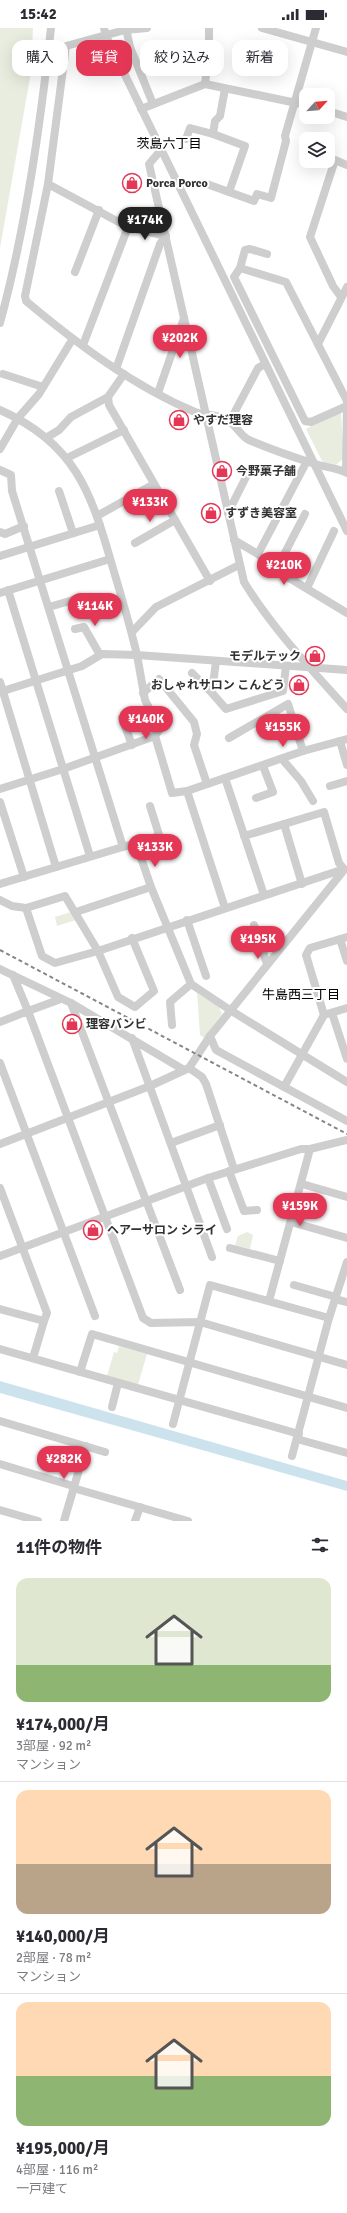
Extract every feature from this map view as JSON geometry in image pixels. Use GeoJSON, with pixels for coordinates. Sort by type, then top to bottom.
{"type":"FeatureCollection","features":[{"type":"Feature","properties":{"kind":"street"},"geometry":{"type":"LineString","coordinates":[[0,323],[18,246],[30,180],[51,28]]}},
{"type":"Feature","properties":{"kind":"street"},"geometry":{"type":"LineString","coordinates":[[147,28],[105,32],[66,46],[48,184],[25,296],[26,301],[72,340],[83,345],[124,374],[158,393],[197,412],[216,414],[230,421],[247,439],[310,462],[346,472],[347,401],[286,282],[240,268]]}},
{"type":"Feature","properties":{"kind":"street"},"geometry":{"type":"LineString","coordinates":[[204,84],[209,52],[209,28]]}},
{"type":"Feature","properties":{"kind":"street"},"geometry":{"type":"LineString","coordinates":[[262,28],[347,52]]}},
{"type":"Feature","properties":{"kind":"street"},"geometry":{"type":"LineString","coordinates":[[204,183],[254,201],[257,194],[271,198],[286,141],[294,101],[316,28]]}},
{"type":"Feature","properties":{"kind":"street"},"geometry":{"type":"LineString","coordinates":[[126,29],[141,76],[153,104]]}},
{"type":"Feature","properties":{"kind":"street"},"geometry":{"type":"LineString","coordinates":[[105,32],[265,364],[310,462],[347,531]]}},
{"type":"Feature","properties":{"kind":"street"},"geometry":{"type":"LineString","coordinates":[[141,109],[204,84],[299,103]]}},
{"type":"Feature","properties":{"kind":"street"},"geometry":{"type":"LineString","coordinates":[[213,134],[216,121],[220,116],[225,89]]}},
{"type":"Feature","properties":{"kind":"street"},"geometry":{"type":"LineString","coordinates":[[335,113],[347,117]]}},
{"type":"Feature","properties":{"kind":"street"},"geometry":{"type":"LineString","coordinates":[[186,139],[190,128],[213,134],[245,146],[229,192]]}},
{"type":"Feature","properties":{"kind":"street"},"geometry":{"type":"LineString","coordinates":[[161,150],[149,164],[204,413],[244,582],[255,601],[309,667],[347,709]]}},
{"type":"Feature","properties":{"kind":"street"},"geometry":{"type":"LineString","coordinates":[[341,297],[310,237],[335,160],[347,165]]}},
{"type":"Feature","properties":{"kind":"street"},"geometry":{"type":"LineString","coordinates":[[48,184],[99,210],[128,227],[166,236]]}},
{"type":"Feature","properties":{"kind":"street"},"geometry":{"type":"LineString","coordinates":[[75,272],[99,210]]}},
{"type":"Feature","properties":{"kind":"street"},"geometry":{"type":"LineString","coordinates":[[83,345],[128,227]]}},
{"type":"Feature","properties":{"kind":"street"},"geometry":{"type":"LineString","coordinates":[[116,369],[160,244],[166,236]]}},
{"type":"Feature","properties":{"kind":"street"},"geometry":{"type":"LineString","coordinates":[[267,254],[250,248],[245,250],[240,268],[234,277],[305,422],[311,422],[347,406]]}},
{"type":"Feature","properties":{"kind":"street"},"geometry":{"type":"LineString","coordinates":[[318,344],[347,287]]}},
{"type":"Feature","properties":{"kind":"street"},"geometry":{"type":"LineString","coordinates":[[158,393],[184,318]]}},
{"type":"Feature","properties":{"kind":"street"},"geometry":{"type":"LineString","coordinates":[[0,449],[18,418],[43,387],[72,340]]}},
{"type":"Feature","properties":{"kind":"street"},"geometry":{"type":"LineString","coordinates":[[230,421],[258,368],[265,364]]}},
{"type":"Feature","properties":{"kind":"street"},"geometry":{"type":"LineString","coordinates":[[3,374],[43,387]]}},
{"type":"Feature","properties":{"kind":"street"},"geometry":{"type":"LineString","coordinates":[[46,438],[59,430],[71,417],[108,397],[124,374]]}},
{"type":"Feature","properties":{"kind":"street"},"geometry":{"type":"LineString","coordinates":[[108,397],[109,405],[210,581]]}},
{"type":"Feature","properties":{"kind":"street"},"geometry":{"type":"LineString","coordinates":[[0,410],[18,418],[46,438],[67,458],[76,470],[93,502],[132,632],[145,700],[160,730],[155,736],[132,745],[63,770],[29,779],[0,789]]}},
{"type":"Feature","properties":{"kind":"street"},"geometry":{"type":"LineString","coordinates":[[67,458],[124,430]]}},
{"type":"Feature","properties":{"kind":"street"},"geometry":{"type":"LineString","coordinates":[[258,554],[310,462]]}},
{"type":"Feature","properties":{"kind":"street"},"geometry":{"type":"LineString","coordinates":[[228,513],[251,467]]}},
{"type":"Feature","properties":{"kind":"street"},"geometry":{"type":"LineString","coordinates":[[0,470],[11,475],[12,491],[96,758],[122,847]]}},
{"type":"Feature","properties":{"kind":"street"},"geometry":{"type":"LineString","coordinates":[[97,516],[154,484]]}},
{"type":"Feature","properties":{"kind":"street"},"geometry":{"type":"LineString","coordinates":[[59,492],[73,533]]}},
{"type":"Feature","properties":{"kind":"street"},"geometry":{"type":"LineString","coordinates":[[276,570],[305,514]]}},
{"type":"Feature","properties":{"kind":"street"},"geometry":{"type":"LineString","coordinates":[[135,543],[174,520]]}},
{"type":"Feature","properties":{"kind":"street"},"geometry":{"type":"LineString","coordinates":[[0,556],[100,525]]}},
{"type":"Feature","properties":{"kind":"street"},"geometry":{"type":"LineString","coordinates":[[0,532],[5,534],[24,526]]}},
{"type":"Feature","properties":{"kind":"street"},"geometry":{"type":"LineString","coordinates":[[307,588],[334,531]]}},
{"type":"Feature","properties":{"kind":"street"},"geometry":{"type":"LineString","coordinates":[[234,540],[258,554],[276,570],[346,610]]}},
{"type":"Feature","properties":{"kind":"street"},"geometry":{"type":"LineString","coordinates":[[0,593],[110,558]]}},
{"type":"Feature","properties":{"kind":"street"},"geometry":{"type":"LineString","coordinates":[[132,632],[156,607],[240,565]]}},
{"type":"Feature","properties":{"kind":"street"},"geometry":{"type":"LineString","coordinates":[[8,590],[90,856]]}},
{"type":"Feature","properties":{"kind":"street"},"geometry":{"type":"LineString","coordinates":[[49,607],[80,598]]}},
{"type":"Feature","properties":{"kind":"street"},"geometry":{"type":"LineString","coordinates":[[75,629],[84,627],[100,655]]}},
{"type":"Feature","properties":{"kind":"street"},"geometry":{"type":"LineString","coordinates":[[1,692],[69,671],[82,666],[100,655],[137,655],[347,670]]}},
{"type":"Feature","properties":{"kind":"street"},"geometry":{"type":"LineString","coordinates":[[212,693],[216,661]]}},
{"type":"Feature","properties":{"kind":"street"},"geometry":{"type":"LineString","coordinates":[[192,672],[226,709],[283,691],[286,666]]}},
{"type":"Feature","properties":{"kind":"street"},"geometry":{"type":"LineString","coordinates":[[143,693],[159,678],[194,722],[197,734],[194,745],[208,784]]}},
{"type":"Feature","properties":{"kind":"street"},"geometry":{"type":"LineString","coordinates":[[0,682],[1,692],[56,867]]}},
{"type":"Feature","properties":{"kind":"street"},"geometry":{"type":"LineString","coordinates":[[229,738],[288,704],[303,751]]}},
{"type":"Feature","properties":{"kind":"street"},"geometry":{"type":"LineString","coordinates":[[122,718],[132,745]]}},
{"type":"Feature","properties":{"kind":"street"},"geometry":{"type":"LineString","coordinates":[[155,736],[172,793],[187,791],[303,751],[343,740],[347,765]]}},
{"type":"Feature","properties":{"kind":"street"},"geometry":{"type":"LineString","coordinates":[[282,759],[301,781],[313,801]]}},
{"type":"Feature","properties":{"kind":"street"},"geometry":{"type":"LineString","coordinates":[[256,798],[273,792],[263,766]]}},
{"type":"Feature","properties":{"kind":"street"},"geometry":{"type":"LineString","coordinates":[[225,778],[264,895]]}},
{"type":"Feature","properties":{"kind":"street"},"geometry":{"type":"LineString","coordinates":[[330,786],[347,781]]}},
{"type":"Feature","properties":{"kind":"street"},"geometry":{"type":"LineString","coordinates":[[187,791],[225,908]]}},
{"type":"Feature","properties":{"kind":"street"},"geometry":{"type":"LineString","coordinates":[[0,802],[24,877]]}},
{"type":"Feature","properties":{"kind":"street"},"geometry":{"type":"LineString","coordinates":[[150,806],[165,854]]}},
{"type":"Feature","properties":{"kind":"street"},"geometry":{"type":"LineString","coordinates":[[244,836],[324,812],[340,863],[346,868]]}},
{"type":"Feature","properties":{"kind":"street"},"geometry":{"type":"LineString","coordinates":[[284,824],[302,884]]}},
{"type":"Feature","properties":{"kind":"street"},"geometry":{"type":"LineString","coordinates":[[0,884],[159,836]]}},
{"type":"Feature","properties":{"kind":"street"},"geometry":{"type":"LineString","coordinates":[[136,843],[151,887],[191,984],[230,1010],[347,1082]]}},
{"type":"Feature","properties":{"kind":"street"},"geometry":{"type":"LineString","coordinates":[[26,908],[42,956],[55,963],[98,951],[132,938],[302,884],[346,868]]}},
{"type":"Feature","properties":{"kind":"street"},"geometry":{"type":"LineString","coordinates":[[0,1144],[66,1117],[150,1086],[186,1069],[230,1010],[346,868]]}},
{"type":"Feature","properties":{"kind":"street"},"geometry":{"type":"LineString","coordinates":[[76,912],[151,887]]}},
{"type":"Feature","properties":{"kind":"street"},"geometry":{"type":"LineString","coordinates":[[0,900],[12,906],[26,908],[65,896],[76,912],[98,951],[118,997],[135,1007],[154,991],[132,938]]}},
{"type":"Feature","properties":{"kind":"street"},"geometry":{"type":"LineString","coordinates":[[187,920],[206,976]]}},
{"type":"Feature","properties":{"kind":"street"},"geometry":{"type":"LineString","coordinates":[[254,925],[267,964]]}},
{"type":"Feature","properties":{"kind":"street"},"geometry":{"type":"LineString","coordinates":[[347,961],[344,938],[310,948],[306,954],[328,1014],[347,1059]]}},
{"type":"Feature","properties":{"kind":"street"},"geometry":{"type":"LineString","coordinates":[[0,969],[71,1003],[202,1077],[206,1084],[220,1125],[244,1211],[256,1210]]}},
{"type":"Feature","properties":{"kind":"street"},"geometry":{"type":"LineString","coordinates":[[13,975],[28,1011],[66,1117],[106,1216],[143,1318],[151,1322],[200,1322],[347,1365]]}},
{"type":"Feature","properties":{"kind":"street"},"geometry":{"type":"LineString","coordinates":[[172,1025],[170,1002],[191,984]]}},
{"type":"Feature","properties":{"kind":"street"},"geometry":{"type":"LineString","coordinates":[[0,1022],[61,999]]}},
{"type":"Feature","properties":{"kind":"street"},"geometry":{"type":"LineString","coordinates":[[71,1003],[180,1290]]}},
{"type":"Feature","properties":{"kind":"street"},"geometry":{"type":"LineString","coordinates":[[284,1087],[302,1054],[328,1014],[347,1008]]}},
{"type":"Feature","properties":{"kind":"street"},"geometry":{"type":"LineString","coordinates":[[210,1036],[216,1050],[347,1121]]}},
{"type":"Feature","properties":{"kind":"street"},"geometry":{"type":"LineString","coordinates":[[132,1038],[212,1257]]}},
{"type":"Feature","properties":{"kind":"street"},"geometry":{"type":"LineString","coordinates":[[0,1063],[95,1316]]}},
{"type":"Feature","properties":{"kind":"street"},"geometry":{"type":"LineString","coordinates":[[171,1143],[220,1125]]}},
{"type":"Feature","properties":{"kind":"street"},"geometry":{"type":"LineString","coordinates":[[0,1256],[145,1200],[208,1178],[301,1149],[310,1149],[347,1140]]}},
{"type":"Feature","properties":{"kind":"street"},"geometry":{"type":"LineString","coordinates":[[269,1301],[302,1184],[310,1149]]}},
{"type":"Feature","properties":{"kind":"street"},"geometry":{"type":"LineString","coordinates":[[208,1178],[228,1229]]}},
{"type":"Feature","properties":{"kind":"street"},"geometry":{"type":"LineString","coordinates":[[302,1184],[347,1197]]}},
{"type":"Feature","properties":{"kind":"street"},"geometry":{"type":"LineString","coordinates":[[0,1188],[47,1313],[33,1358]]}},
{"type":"Feature","properties":{"kind":"street"},"geometry":{"type":"LineString","coordinates":[[291,1222],[347,1238]]}},
{"type":"Feature","properties":{"kind":"street"},"geometry":{"type":"LineString","coordinates":[[230,1248],[280,1261]]}},
{"type":"Feature","properties":{"kind":"street"},"geometry":{"type":"LineString","coordinates":[[292,1456],[329,1318],[347,1262]]}},
{"type":"Feature","properties":{"kind":"street"},"geometry":{"type":"LineString","coordinates":[[173,1424],[178,1400],[210,1285],[329,1318]]}},
{"type":"Feature","properties":{"kind":"street"},"geometry":{"type":"LineString","coordinates":[[294,1286],[347,1302]]}},
{"type":"Feature","properties":{"kind":"street"},"geometry":{"type":"LineString","coordinates":[[0,1309],[44,1321]]}},
{"type":"Feature","properties":{"kind":"street"},"geometry":{"type":"LineString","coordinates":[[80,1372],[92,1334],[190,1361],[347,1408]]}},
{"type":"Feature","properties":{"kind":"street"},"geometry":{"type":"LineString","coordinates":[[0,1349],[178,1400],[298,1436],[347,1453]]}},
{"type":"Feature","properties":{"kind":"street"},"geometry":{"type":"LineString","coordinates":[[112,1407],[118,1383]]}},
{"type":"Feature","properties":{"kind":"street"},"geometry":{"type":"LineString","coordinates":[[0,1421],[105,1452]]}},
{"type":"Feature","properties":{"kind":"street"},"geometry":{"type":"LineString","coordinates":[[64,1521],[86,1446]]}},
{"type":"Feature","properties":{"kind":"street"},"geometry":{"type":"LineString","coordinates":[[0,1464],[188,1521]]}},
{"type":"Feature","properties":{"kind":"street"},"geometry":{"type":"LineString","coordinates":[[135,1521],[140,1507]]}},
{"type":"Feature","properties":{"kind":"street"},"geometry":{"type":"LineString","coordinates":[[0,1510],[38,1521]]}},
{"type":"Feature","properties":{"kind":"shaded area"},"geometry":{"type":"Polygon","coordinates":[[[0,28],[33,28],[32,40],[12,40],[12,76],[30,76],[0,248],[0,28]]]}},
{"type":"Feature","properties":{"kind":"shaded area"},"geometry":{"type":"Polygon","coordinates":[[[338,412],[341,414],[344,458],[336,465],[322,461],[306,429],[338,412]]]}},
{"type":"Feature","properties":{"kind":"shaded area"},"geometry":{"type":"Polygon","coordinates":[[[71,912],[76,920],[57,926],[55,917],[71,912]]]}},
{"type":"Feature","properties":{"kind":"shaded area"},"geometry":{"type":"Polygon","coordinates":[[[197,993],[219,1007],[222,1014],[204,1038],[200,1035],[197,993]]]}},
{"type":"Feature","properties":{"kind":"shaded area"},"geometry":{"type":"Polygon","coordinates":[[[247,1232],[253,1235],[250,1249],[235,1245],[238,1236],[247,1232]]]}},
{"type":"Feature","properties":{"kind":"shaded area"},"geometry":{"type":"Polygon","coordinates":[[[119,1346],[147,1354],[138,1385],[107,1376],[114,1352],[117,1353],[119,1346]]]}},
{"type":"Feature","properties":{"kind":"water"},"geometry":{"type":"Polygon","coordinates":[[[0,1381],[347,1481],[347,1491],[0,1393],[0,1381]]]}},
{"type":"Feature","properties":{"kind":"railway"},"geometry":{"type":"LineString","coordinates":[[0,950],[347,1134]]}},
{"type":"Feature","properties":{"kind":"place","name":"Porca Porco"},"geometry":{"type":"Point","coordinates":[132,183]}},
{"type":"Feature","properties":{"kind":"place","name":"やすだ理容"},"geometry":{"type":"Point","coordinates":[179,420]}},
{"type":"Feature","properties":{"kind":"place","name":"今野菓子舗"},"geometry":{"type":"Point","coordinates":[222,471]}},
{"type":"Feature","properties":{"kind":"place","name":"すずき美容室"},"geometry":{"type":"Point","coordinates":[211,513]}},
{"type":"Feature","properties":{"kind":"place","name":"モデルテック"},"geometry":{"type":"Point","coordinates":[315,656]}},
{"type":"Feature","properties":{"kind":"place","name":"おしゃれサロン こんどう"},"geometry":{"type":"Point","coordinates":[299,685]}},
{"type":"Feature","properties":{"kind":"place","name":"理容バンビ"},"geometry":{"type":"Point","coordinates":[72,1024]}},
{"type":"Feature","properties":{"kind":"place","name":"ヘアーサロン シライ"},"geometry":{"type":"Point","coordinates":[93,1230]}},
{"type":"Feature","properties":{"kind":"district","name":"茨島六丁目"},"geometry":{"type":"Point","coordinates":[169,144]}},
{"type":"Feature","properties":{"kind":"district","name":"牛島西三丁目"},"geometry":{"type":"Point","coordinates":[301,995]}}]}
